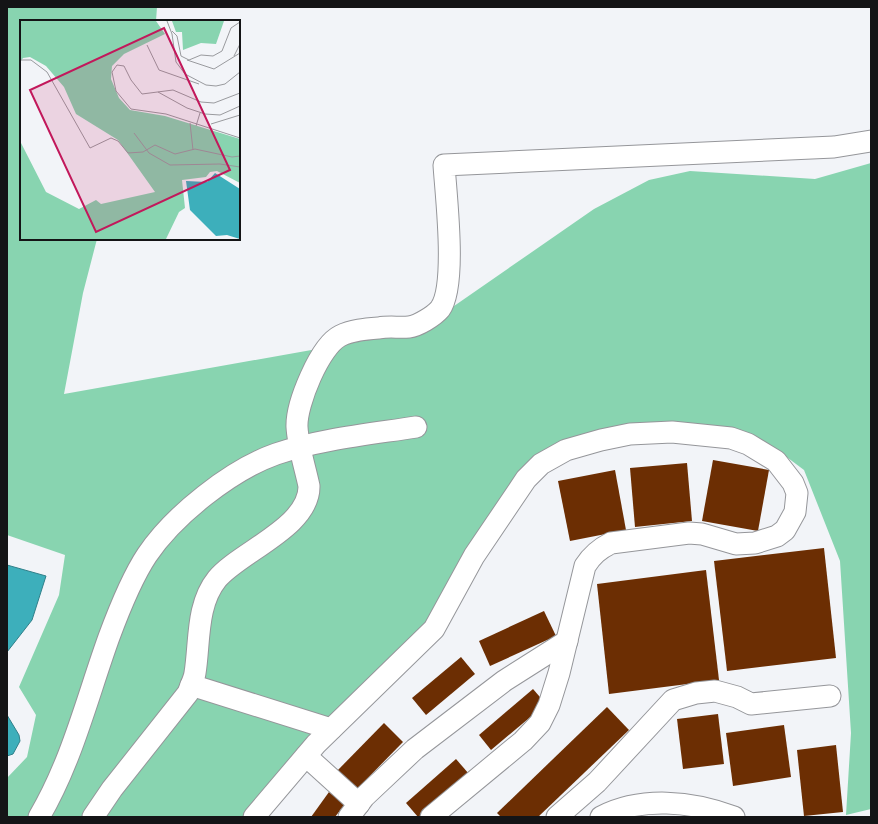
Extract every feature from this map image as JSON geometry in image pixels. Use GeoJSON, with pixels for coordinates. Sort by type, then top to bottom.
{"type":"FeatureCollection","features":[{"type":"Feature","properties":{"kind":"street"},"geometry":{"type":"LineString","coordinates":[[93,817],[112,789],[180,705],[191,685],[195,674],[198,635],[205,603],[213,584],[225,571],[276,535],[301,511],[304,505],[309,493],[309,486],[297,426],[301,402],[317,364],[334,341],[340,336],[381,327],[410,327],[440,309],[446,297],[450,272],[444,165],[834,148],[871,141]]}},
{"type":"Feature","properties":{"kind":"street"},"geometry":{"type":"LineString","coordinates":[[39,817],[55,788],[68,758],[109,636],[130,588],[147,555],[165,532],[188,510],[222,484],[275,454],[301,446],[416,426]]}},
{"type":"Feature","properties":{"kind":"street"},"geometry":{"type":"LineString","coordinates":[[254,817],[331,729],[427,638],[442,618],[454,591],[474,556],[526,479],[542,464],[566,450],[601,440],[630,434],[672,432],[731,438],[748,444],[776,461],[790,477],[797,493],[795,512],[785,530],[766,541],[736,544],[702,534],[689,532],[611,543],[600,548],[591,556],[585,566],[567,641],[549,705],[540,724],[523,741],[431,817]]}},
{"type":"Feature","properties":{"kind":"street"},"geometry":{"type":"LineString","coordinates":[[306,756],[354,811],[415,749],[504,681],[567,641]]}},
{"type":"Feature","properties":{"kind":"street"},"geometry":{"type":"LineString","coordinates":[[191,685],[331,729]]}},
{"type":"Feature","properties":{"kind":"street"},"geometry":{"type":"LineString","coordinates":[[557,817],[596,782],[673,700],[696,692],[716,691],[737,697],[751,704],[830,696]]}},
{"type":"Feature","properties":{"kind":"street"},"geometry":{"type":"LineString","coordinates":[[601,817],[614,810],[636,804],[654,803],[700,807],[734,817]]}},
{"type":"Feature","properties":{"kind":"green space"},"geometry":{"type":"Polygon","coordinates":[[[7,7],[157,7],[156,20],[20,20],[20,240],[97,240],[83,293],[64,394],[418,331],[594,209],[649,180],[690,171],[815,179],[871,163],[871,809],[846,815],[851,733],[840,561],[804,470],[776,449],[627,430],[542,458],[429,624],[251,817],[7,817],[7,778],[27,757],[36,715],[19,687],[59,595],[65,555],[7,535],[7,7]]]}},
{"type":"Feature","properties":{"kind":"water"},"geometry":{"type":"Polygon","coordinates":[[[7,565],[46,576],[32,620],[7,652],[7,565]]]}},
{"type":"Feature","properties":{"kind":"water"},"geometry":{"type":"Polygon","coordinates":[[[7,715],[19,735],[20,741],[13,754],[7,756],[7,715]]]}},
{"type":"Feature","properties":{"kind":"building"},"geometry":{"type":"Polygon","coordinates":[[[713,460],[769,470],[758,531],[702,521],[713,460]]]}},
{"type":"Feature","properties":{"kind":"building"},"geometry":{"type":"Polygon","coordinates":[[[687,463],[692,521],[635,527],[630,468],[687,463]]]}},
{"type":"Feature","properties":{"kind":"building"},"geometry":{"type":"Polygon","coordinates":[[[615,470],[626,530],[570,541],[558,481],[615,470]]]}},
{"type":"Feature","properties":{"kind":"building"},"geometry":{"type":"Polygon","coordinates":[[[824,548],[836,658],[727,671],[714,561],[824,548]]]}},
{"type":"Feature","properties":{"kind":"building"},"geometry":{"type":"Polygon","coordinates":[[[706,570],[719,680],[609,694],[597,584],[706,570]]]}},
{"type":"Feature","properties":{"kind":"building"},"geometry":{"type":"Polygon","coordinates":[[[544,611],[556,636],[490,666],[479,641],[544,611]]]}},
{"type":"Feature","properties":{"kind":"building"},"geometry":{"type":"Polygon","coordinates":[[[461,657],[475,674],[426,715],[412,698],[461,657]]]}},
{"type":"Feature","properties":{"kind":"building"},"geometry":{"type":"Polygon","coordinates":[[[533,689],[546,704],[491,750],[479,735],[533,689]]]}},
{"type":"Feature","properties":{"kind":"building"},"geometry":{"type":"Polygon","coordinates":[[[607,707],[629,730],[538,817],[501,817],[497,813],[607,707]]]}},
{"type":"Feature","properties":{"kind":"building"},"geometry":{"type":"Polygon","coordinates":[[[718,714],[724,764],[683,769],[677,719],[718,714]]]}},
{"type":"Feature","properties":{"kind":"building"},"geometry":{"type":"Polygon","coordinates":[[[384,723],[403,742],[356,790],[337,771],[384,723]]]}},
{"type":"Feature","properties":{"kind":"building"},"geometry":{"type":"Polygon","coordinates":[[[784,725],[791,777],[733,786],[726,733],[784,725]]]}},
{"type":"Feature","properties":{"kind":"building"},"geometry":{"type":"Polygon","coordinates":[[[836,745],[843,812],[804,816],[797,750],[836,745]]]}},
{"type":"Feature","properties":{"kind":"building"},"geometry":{"type":"Polygon","coordinates":[[[456,759],[469,774],[421,817],[418,817],[406,803],[456,759]]]}},
{"type":"Feature","properties":{"kind":"building"},"geometry":{"type":"Polygon","coordinates":[[[329,792],[345,804],[335,817],[311,817],[329,792]]]}}]}
